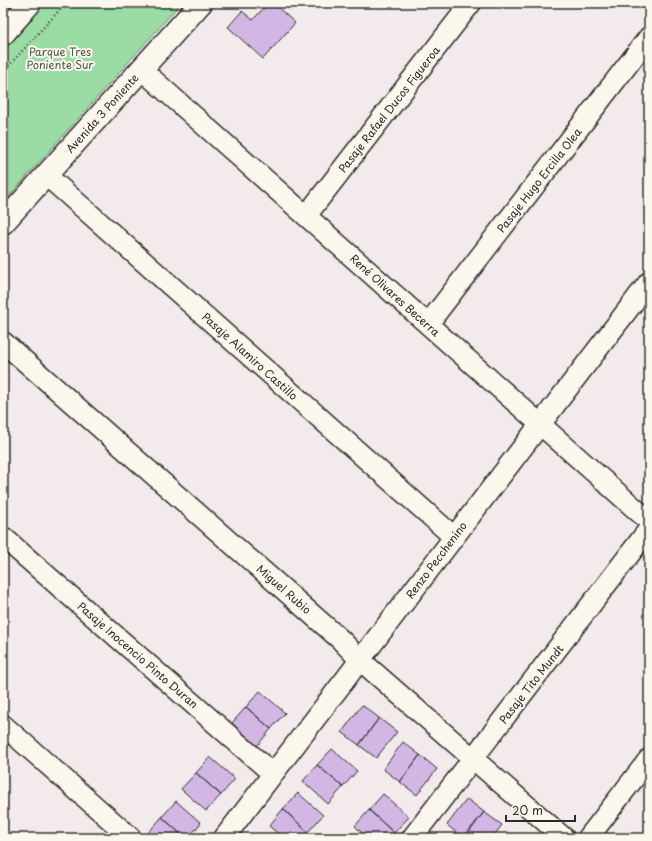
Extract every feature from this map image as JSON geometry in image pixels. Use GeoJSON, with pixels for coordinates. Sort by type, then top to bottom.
{"type":"FeatureCollection","features":[{"type":"Feature","properties":{"kind":"main road"},"geometry":{"type":"LineString","coordinates":[[3,34],[30,3]]}},
{"type":"Feature","properties":{"kind":"main road","name":"Avenida 3 Poniente"},"geometry":{"type":"LineString","coordinates":[[3,223],[201,3]]}},
{"type":"Feature","properties":{"kind":"street","name":"Pasaje Rafael Ducos Figueroa"},"geometry":{"type":"LineString","coordinates":[[306,216],[471,3]]}},
{"type":"Feature","properties":{"kind":"street","name":"Pasaje Hugo Ercilla Olea"},"geometry":{"type":"LineString","coordinates":[[428,324],[649,37]]}},
{"type":"Feature","properties":{"kind":"street","name":"René Olivares Becerra"},"geometry":{"type":"LineString","coordinates":[[141,69],[649,521]]}},
{"type":"Feature","properties":{"kind":"street","name":"Pasaje Alamiro Castillo"},"geometry":{"type":"LineString","coordinates":[[46,175],[454,537]]}},
{"type":"Feature","properties":{"kind":"street","name":"Renzo Pecchenino"},"geometry":{"type":"LineString","coordinates":[[224,838],[649,282]]}},
{"type":"Feature","properties":{"kind":"street","name":"Miguel Rubio"},"geometry":{"type":"LineString","coordinates":[[3,342],[341,640],[360,660],[564,838]]}},
{"type":"Feature","properties":{"kind":"street","name":"Pasaje Tito Mundt"},"geometry":{"type":"LineString","coordinates":[[412,838],[649,529]]}},
{"type":"Feature","properties":{"kind":"street","name":"Pasaje Inocencio Pinto Duran"},"geometry":{"type":"LineString","coordinates":[[3,537],[273,774]]}},
{"type":"Feature","properties":{"kind":"street"},"geometry":{"type":"LineString","coordinates":[[3,725],[131,838]]}},
{"type":"Feature","properties":{"kind":"street"},"geometry":{"type":"LineString","coordinates":[[588,838],[649,759]]}},
{"type":"Feature","properties":{"kind":"path"},"geometry":{"type":"LineString","coordinates":[[3,72],[66,3]]}},
{"type":"Feature","properties":{"kind":"green space","name":"Parque Tres Poniente Sur"},"geometry":{"type":"Polygon","coordinates":[[[36,3],[181,3],[3,203],[3,40],[36,3]]]}},
{"type":"Feature","properties":{"kind":"building"},"geometry":{"type":"Polygon","coordinates":[[[268,3],[273,3],[295,23],[263,59],[228,27],[242,11],[253,20],[268,3]]]}},
{"type":"Feature","properties":{"kind":"building"},"geometry":{"type":"Polygon","coordinates":[[[260,691],[285,713],[271,729],[246,707],[260,691]]]}},
{"type":"Feature","properties":{"kind":"building"},"geometry":{"type":"Polygon","coordinates":[[[362,705],[379,718],[359,745],[342,732],[362,705]]]}},
{"type":"Feature","properties":{"kind":"building"},"geometry":{"type":"Polygon","coordinates":[[[246,707],[271,729],[257,746],[232,723],[246,707]]]}},
{"type":"Feature","properties":{"kind":"building"},"geometry":{"type":"Polygon","coordinates":[[[379,718],[397,732],[376,758],[359,745],[379,718]]]}},
{"type":"Feature","properties":{"kind":"building"},"geometry":{"type":"Polygon","coordinates":[[[403,742],[420,755],[400,782],[383,769],[403,742]]]}},
{"type":"Feature","properties":{"kind":"building"},"geometry":{"type":"Polygon","coordinates":[[[332,749],[357,771],[343,787],[317,765],[332,749]]]}},
{"type":"Feature","properties":{"kind":"building"},"geometry":{"type":"Polygon","coordinates":[[[420,755],[437,769],[417,795],[400,782],[420,755]]]}},
{"type":"Feature","properties":{"kind":"building"},"geometry":{"type":"Polygon","coordinates":[[[210,757],[235,779],[221,795],[196,773],[210,757]]]}},
{"type":"Feature","properties":{"kind":"building"},"geometry":{"type":"Polygon","coordinates":[[[317,765],[343,787],[328,804],[303,781],[317,765]]]}},
{"type":"Feature","properties":{"kind":"building"},"geometry":{"type":"Polygon","coordinates":[[[196,773],[221,795],[206,811],[181,789],[196,773]]]}},
{"type":"Feature","properties":{"kind":"building"},"geometry":{"type":"Polygon","coordinates":[[[298,793],[323,815],[308,832],[283,809],[298,793]]]}},
{"type":"Feature","properties":{"kind":"building"},"geometry":{"type":"Polygon","coordinates":[[[383,794],[409,817],[394,833],[369,810],[383,794]]]}},
{"type":"Feature","properties":{"kind":"building"},"geometry":{"type":"Polygon","coordinates":[[[467,799],[484,812],[463,838],[447,825],[467,799]]]}},
{"type":"Feature","properties":{"kind":"building"},"geometry":{"type":"Polygon","coordinates":[[[176,801],[201,823],[188,838],[185,838],[162,817],[176,801]]]}},
{"type":"Feature","properties":{"kind":"building"},"geometry":{"type":"Polygon","coordinates":[[[283,809],[308,832],[303,838],[283,838],[269,826],[283,809]]]}},
{"type":"Feature","properties":{"kind":"building"},"geometry":{"type":"Polygon","coordinates":[[[369,810],[394,833],[389,838],[367,838],[355,826],[369,810]]]}},
{"type":"Feature","properties":{"kind":"building"},"geometry":{"type":"Polygon","coordinates":[[[484,812],[502,825],[492,838],[465,838],[484,812]]]}},
{"type":"Feature","properties":{"kind":"building"},"geometry":{"type":"Polygon","coordinates":[[[162,817],[185,838],[152,838],[147,834],[162,817]]]}}]}
